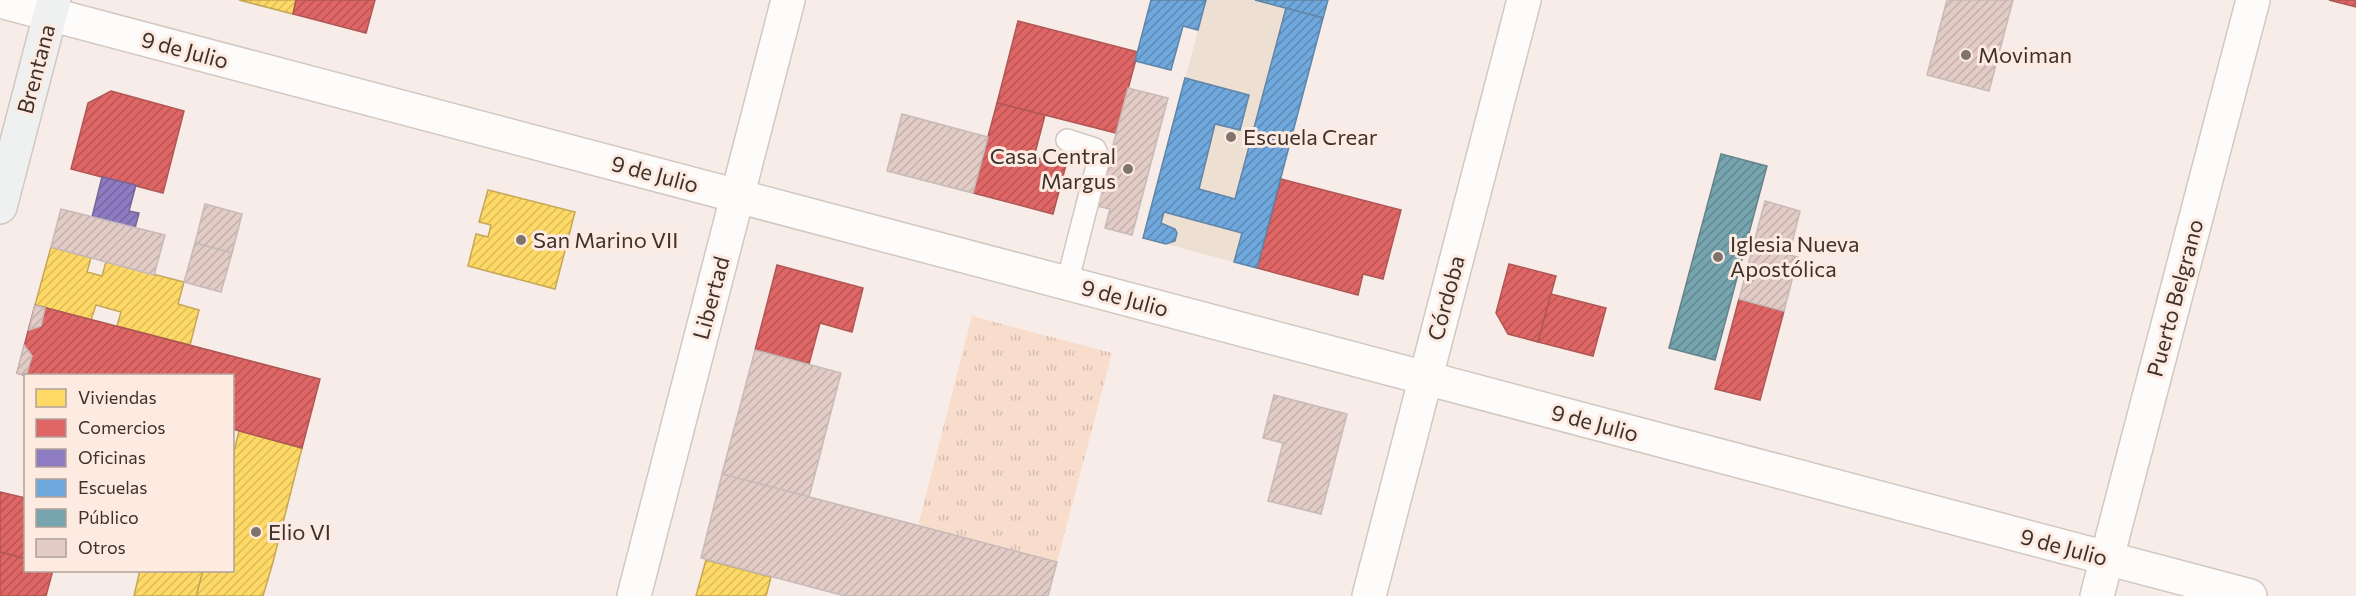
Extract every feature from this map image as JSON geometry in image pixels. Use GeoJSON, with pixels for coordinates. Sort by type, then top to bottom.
{"type":"FeatureCollection","features":[{"type":"Feature","properties":{"kind":"main road","name":"Brentana"},"geometry":{"type":"LineString","coordinates":[[0,207],[52,7]]}},
{"type":"Feature","properties":{"kind":"street","name":"Libertad"},"geometry":{"type":"LineString","coordinates":[[634,596],[788,0]]}},
{"type":"Feature","properties":{"kind":"street","name":"Córdoba"},"geometry":{"type":"LineString","coordinates":[[1368,596],[1524,0]]}},
{"type":"Feature","properties":{"kind":"street","name":"Puerto Belgrano"},"geometry":{"type":"LineString","coordinates":[[2097,596],[2253,0]]}},
{"type":"Feature","properties":{"kind":"street","name":"9 de Julio"},"geometry":{"type":"LineString","coordinates":[[0,1],[52,7],[738,196],[2250,596]]}},
{"type":"Feature","properties":{"kind":"lane"},"geometry":{"type":"LineString","coordinates":[[1067,140],[1095,149],[1099,158],[1067,283]]}},
{"type":"Feature","properties":{"kind":"shaded area","name":"Escuela Crear"},"geometry":{"type":"Polygon","coordinates":[[[1206,0],[1328,0],[1257,268],[1143,238],[1206,0]]]}},
{"type":"Feature","properties":{"kind":"green space"},"geometry":{"type":"Polygon","coordinates":[[[972,316],[1112,353],[1057,562],[918,526],[972,316]]]}},
{"type":"Feature","properties":{"kind":"building: Viviendas"},"geometry":{"type":"Polygon","coordinates":[[[239,0],[296,0],[293,14],[239,0]]]}},
{"type":"Feature","properties":{"kind":"building: Viviendas","name":"San Marino VII"},"geometry":{"type":"Polygon","coordinates":[[[488,190],[575,212],[555,289],[468,266],[476,234],[488,237],[491,225],[479,222],[488,190]]]}},
{"type":"Feature","properties":{"kind":"building: Viviendas"},"geometry":{"type":"Polygon","coordinates":[[[51,247],[91,258],[87,272],[102,276],[106,262],[184,282],[178,304],[199,310],[190,345],[117,326],[121,312],[96,305],[91,320],[35,305],[51,247]]]}},
{"type":"Feature","properties":{"kind":"building: Viviendas","name":"Elio VI"},"geometry":{"type":"Polygon","coordinates":[[[239,431],[302,448],[263,596],[196,596],[202,572],[234,572],[234,451],[239,431]]]}},
{"type":"Feature","properties":{"kind":"building: Viviendas"},"geometry":{"type":"Polygon","coordinates":[[[706,560],[771,577],[766,596],[696,596],[706,560]]]}},
{"type":"Feature","properties":{"kind":"building: Viviendas"},"geometry":{"type":"Polygon","coordinates":[[[140,572],[202,572],[196,596],[134,596],[140,572]]]}},
{"type":"Feature","properties":{"kind":"building: Comercios"},"geometry":{"type":"Polygon","coordinates":[[[296,0],[375,0],[366,33],[293,14],[296,0]]]}},
{"type":"Feature","properties":{"kind":"building: Comercios"},"geometry":{"type":"Polygon","coordinates":[[[2329,0],[2356,0],[2356,7],[2329,0]]]}},
{"type":"Feature","properties":{"kind":"building: Comercios"},"geometry":{"type":"Polygon","coordinates":[[[1018,21],[1138,52],[1116,133],[997,103],[1018,21]]]}},
{"type":"Feature","properties":{"kind":"building: Comercios"},"geometry":{"type":"Polygon","coordinates":[[[111,91],[184,111],[163,193],[71,169],[88,103],[111,91]]]}},
{"type":"Feature","properties":{"kind":"building: Comercios"},"geometry":{"type":"Polygon","coordinates":[[[997,103],[1045,115],[1034,157],[1066,165],[1053,214],[973,193],[997,103]]]}},
{"type":"Feature","properties":{"kind":"building: Comercios"},"geometry":{"type":"Polygon","coordinates":[[[1281,179],[1401,210],[1383,279],[1363,274],[1358,295],[1257,268],[1281,179]]]}},
{"type":"Feature","properties":{"kind":"building: Comercios"},"geometry":{"type":"Polygon","coordinates":[[[1509,264],[1556,276],[1538,342],[1508,334],[1496,313],[1509,264]]]}},
{"type":"Feature","properties":{"kind":"building: Comercios"},"geometry":{"type":"Polygon","coordinates":[[[777,265],[863,288],[852,332],[820,323],[809,364],[755,350],[777,265]]]}},
{"type":"Feature","properties":{"kind":"building: Comercios"},"geometry":{"type":"Polygon","coordinates":[[[1551,294],[1606,308],[1593,356],[1538,342],[1551,294]]]}},
{"type":"Feature","properties":{"kind":"building: Comercios"},"geometry":{"type":"Polygon","coordinates":[[[1739,299],[1784,311],[1760,400],[1715,389],[1739,299]]]}},
{"type":"Feature","properties":{"kind":"building: Comercios"},"geometry":{"type":"Polygon","coordinates":[[[35,305],[320,379],[302,448],[234,430],[234,374],[24,375],[17,373],[35,305]]]}},
{"type":"Feature","properties":{"kind":"building: Comercios"},"geometry":{"type":"Polygon","coordinates":[[[0,492],[24,498],[24,558],[0,552],[0,492]]]}},
{"type":"Feature","properties":{"kind":"building: Comercios"},"geometry":{"type":"Polygon","coordinates":[[[0,552],[24,558],[24,572],[52,572],[46,596],[0,596],[0,552]]]}},
{"type":"Feature","properties":{"kind":"building: Oficinas"},"geometry":{"type":"Polygon","coordinates":[[[102,177],[136,185],[129,211],[139,213],[135,228],[92,217],[102,177]]]}},
{"type":"Feature","properties":{"kind":"building: Escuelas"},"geometry":{"type":"Polygon","coordinates":[[[1151,0],[1206,0],[1198,30],[1183,26],[1171,70],[1135,61],[1151,0]]]}},
{"type":"Feature","properties":{"kind":"building: Escuelas"},"geometry":{"type":"Polygon","coordinates":[[[1255,0],[1328,0],[1323,18],[1255,0]]]}},
{"type":"Feature","properties":{"kind":"building: Escuelas"},"geometry":{"type":"Polygon","coordinates":[[[1286,8],[1323,18],[1257,268],[1234,262],[1242,233],[1164,212],[1161,223],[1175,229],[1177,233],[1175,241],[1166,244],[1143,238],[1185,78],[1249,95],[1240,130],[1215,124],[1199,189],[1235,199],[1286,8]]]}},
{"type":"Feature","properties":{"kind":"building: Público","name":"Iglesia Nueva Apostólica"},"geometry":{"type":"Polygon","coordinates":[[[1721,154],[1767,166],[1715,360],[1669,348],[1721,154]]]}},
{"type":"Feature","properties":{"kind":"building: Otros","name":"Moviman"},"geometry":{"type":"Polygon","coordinates":[[[1947,0],[2013,0],[1989,91],[1927,75],[1947,0]]]}},
{"type":"Feature","properties":{"kind":"building: Otros","name":"Casa Central Margus"},"geometry":{"type":"Polygon","coordinates":[[[1128,88],[1168,98],[1132,235],[1105,228],[1110,209],[1097,206],[1128,88]]]}},
{"type":"Feature","properties":{"kind":"building: Otros"},"geometry":{"type":"Polygon","coordinates":[[[902,114],[988,137],[973,193],[887,171],[902,114]]]}},
{"type":"Feature","properties":{"kind":"building: Otros"},"geometry":{"type":"Polygon","coordinates":[[[1765,201],[1800,211],[1789,255],[1798,257],[1784,311],[1739,299],[1765,201]]]}},
{"type":"Feature","properties":{"kind":"building: Otros"},"geometry":{"type":"Polygon","coordinates":[[[205,204],[242,214],[232,253],[195,243],[205,204]]]}},
{"type":"Feature","properties":{"kind":"building: Otros"},"geometry":{"type":"Polygon","coordinates":[[[61,209],[165,235],[154,275],[51,247],[61,209]]]}},
{"type":"Feature","properties":{"kind":"building: Otros"},"geometry":{"type":"Polygon","coordinates":[[[195,243],[232,253],[221,292],[184,282],[195,243]]]}},
{"type":"Feature","properties":{"kind":"building: Otros"},"geometry":{"type":"Polygon","coordinates":[[[35,305],[45,308],[41,326],[29,330],[35,305]]]}},
{"type":"Feature","properties":{"kind":"building: Otros"},"geometry":{"type":"Polygon","coordinates":[[[24,345],[32,356],[27,374],[17,373],[24,345]]]}},
{"type":"Feature","properties":{"kind":"building: Otros"},"geometry":{"type":"Polygon","coordinates":[[[755,350],[841,373],[809,497],[722,474],[755,350]]]}},
{"type":"Feature","properties":{"kind":"building: Otros"},"geometry":{"type":"Polygon","coordinates":[[[1274,395],[1347,414],[1321,514],[1268,501],[1283,443],[1263,438],[1274,395]]]}},
{"type":"Feature","properties":{"kind":"building: Otros"},"geometry":{"type":"Polygon","coordinates":[[[722,474],[1057,562],[1048,596],[845,596],[701,558],[722,474]]]}},
{"type":"Feature","properties":{"kind":"place","name":"Moviman"},"geometry":{"type":"Point","coordinates":[1966,55]}},
{"type":"Feature","properties":{"kind":"place","name":"Escuela Crear"},"geometry":{"type":"Point","coordinates":[1231,137]}},
{"type":"Feature","properties":{"kind":"place","name":"Casa Central Margus"},"geometry":{"type":"Point","coordinates":[1128,169]}},
{"type":"Feature","properties":{"kind":"place","name":"San Marino VII"},"geometry":{"type":"Point","coordinates":[521,240]}},
{"type":"Feature","properties":{"kind":"place","name":"Iglesia Nueva Apostólica"},"geometry":{"type":"Point","coordinates":[1718,257]}},
{"type":"Feature","properties":{"kind":"place","name":"Elio VI"},"geometry":{"type":"Point","coordinates":[256,532]}}]}
